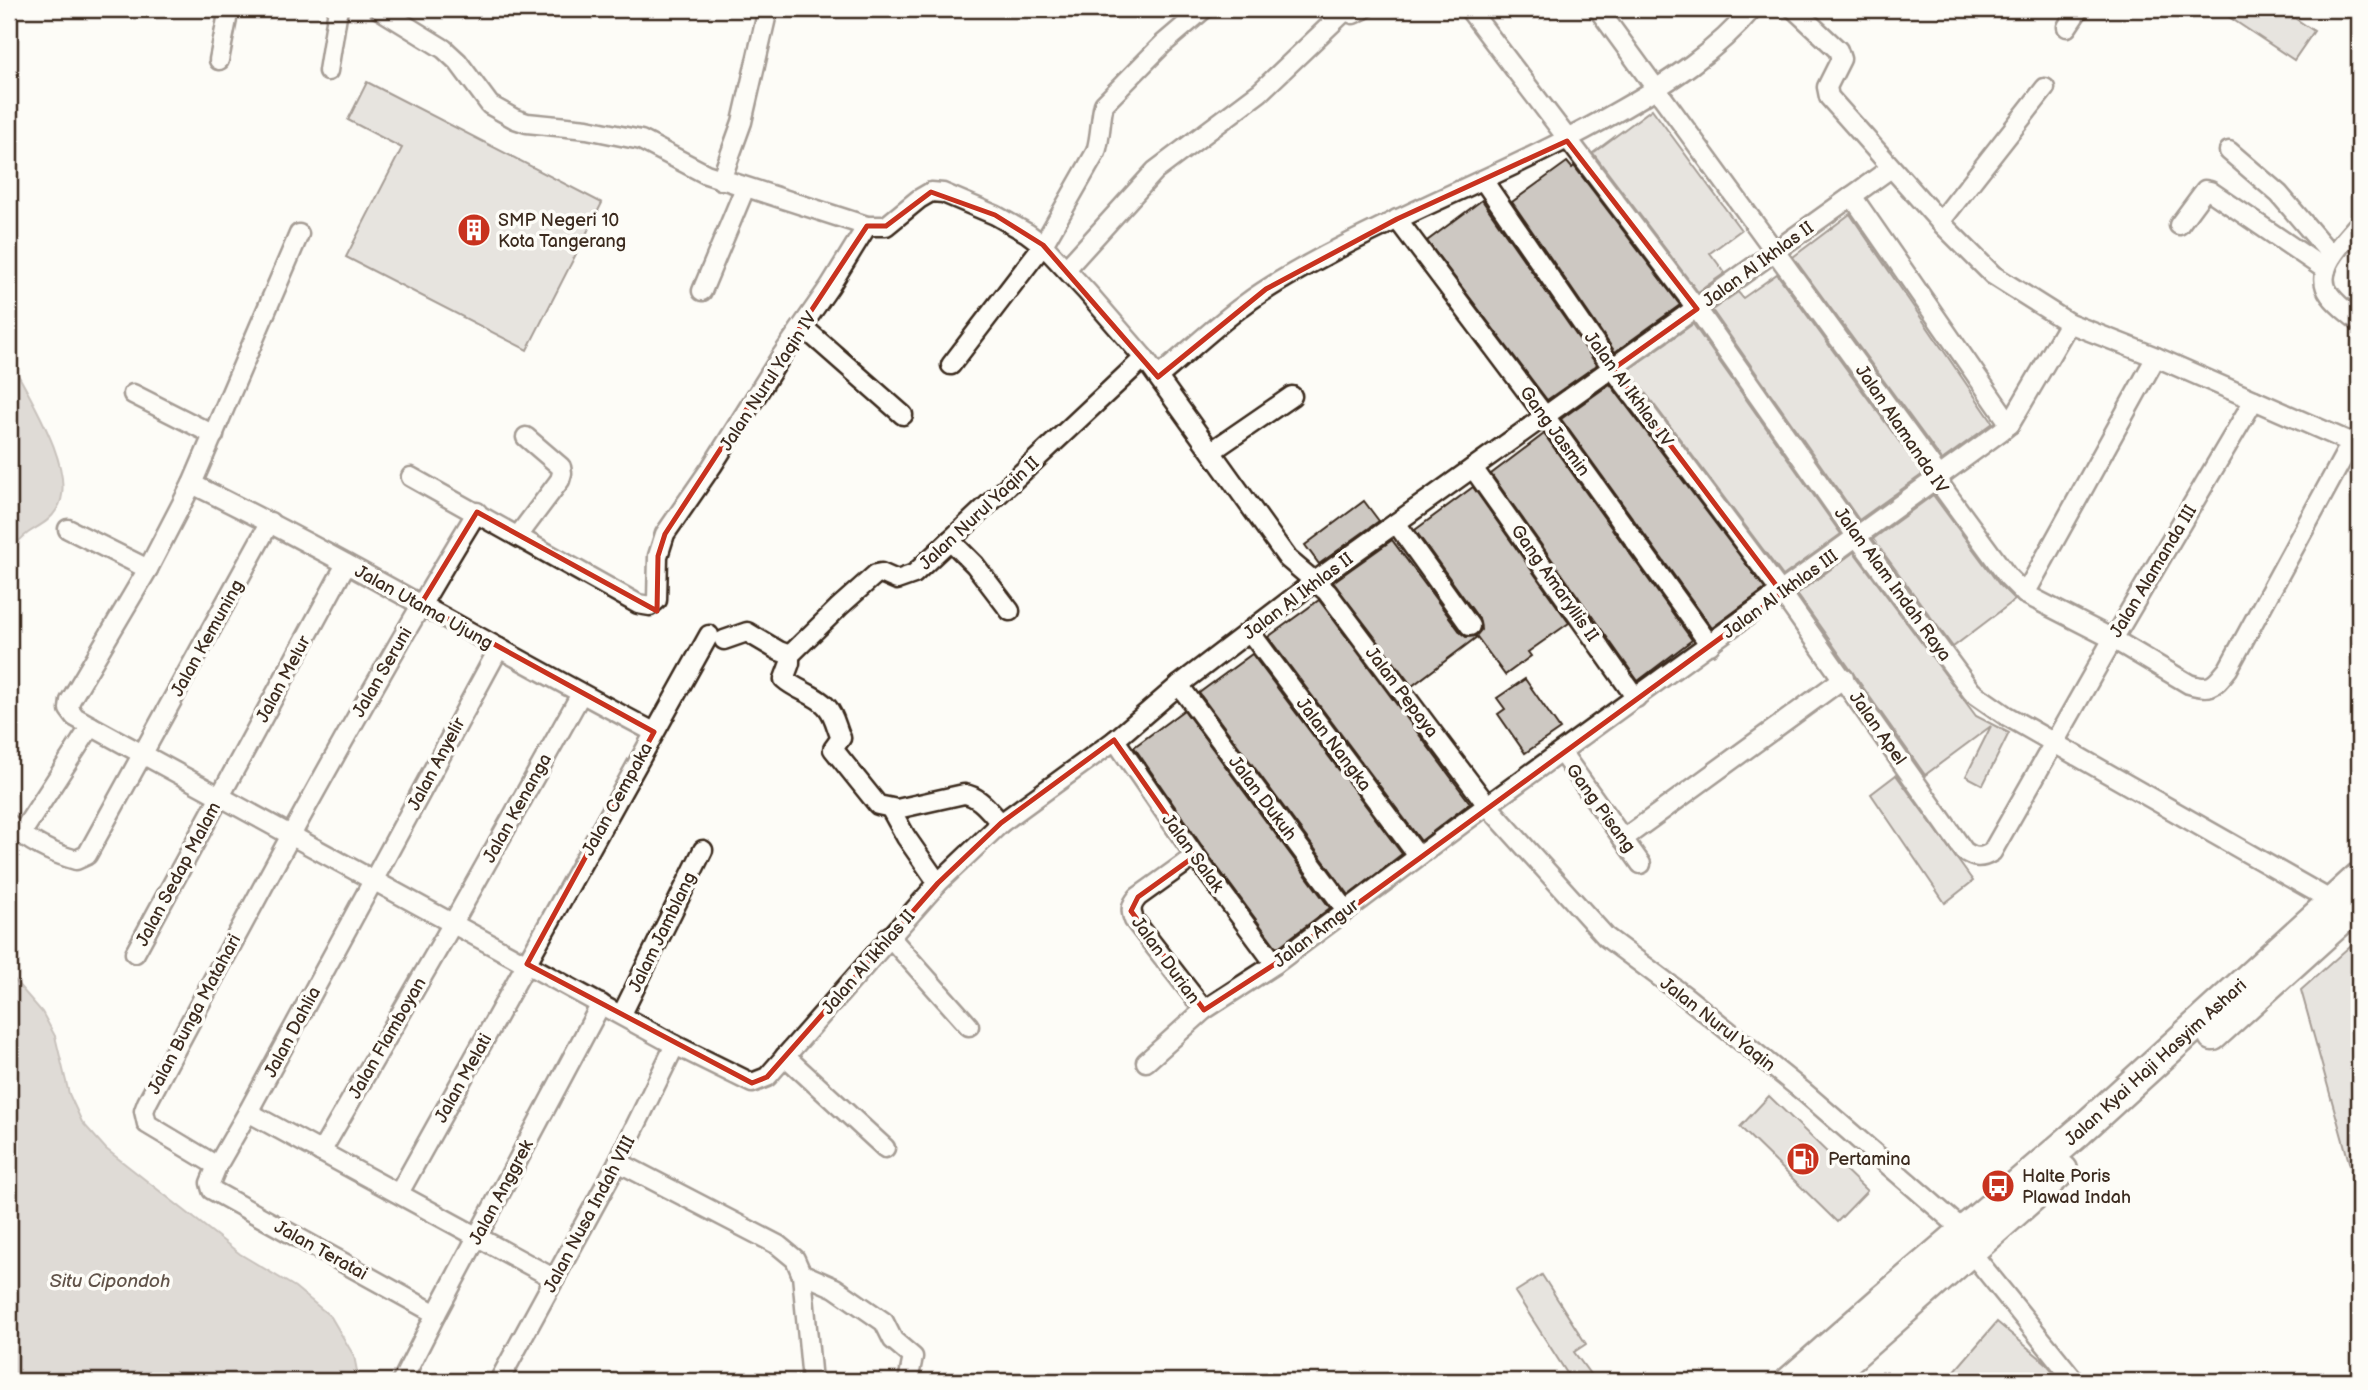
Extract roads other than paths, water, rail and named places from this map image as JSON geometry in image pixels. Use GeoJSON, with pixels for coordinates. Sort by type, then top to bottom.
{"type":"FeatureCollection","features":[{"type":"Feature","properties":{"kind":"main road","name":"Jalan Kyai Haji Hasyim Ashari"},"geometry":{"type":"LineString","coordinates":[[1790,1381],[1889,1309],[2086,1137],[2347,905],[2359,877]]}},
{"type":"Feature","properties":{"kind":"main road","name":"Jalan Kyai Haji Hasyim Ashari"},"geometry":{"type":"LineString","coordinates":[[1824,1381],[1889,1309]]}},
{"type":"Feature","properties":{"kind":"street"},"geometry":{"type":"LineString","coordinates":[[219,60],[229,9]]}},
{"type":"Feature","properties":{"kind":"street"},"geometry":{"type":"LineString","coordinates":[[328,71],[338,9]]}},
{"type":"Feature","properties":{"kind":"street"},"geometry":{"type":"LineString","coordinates":[[379,9],[444,50],[457,62],[482,96],[501,113],[527,123],[587,129],[641,140],[694,170],[867,226]]}},
{"type":"Feature","properties":{"kind":"street"},"geometry":{"type":"LineString","coordinates":[[721,180],[742,122],[768,9]]}},
{"type":"Feature","properties":{"kind":"street"},"geometry":{"type":"LineString","coordinates":[[951,365],[1043,245],[1096,152],[1104,104],[1163,44],[1204,9]]}},
{"type":"Feature","properties":{"kind":"street","name":"Jalan Alam Indah Raya"},"geometry":{"type":"LineString","coordinates":[[1469,9],[1697,309],[1857,537],[1972,692],[1986,704],[2347,905]]}},
{"type":"Feature","properties":{"kind":"street","name":"Jalan Alamanda IV"},"geometry":{"type":"LineString","coordinates":[[1598,9],[1939,476],[1942,487],[1950,498],[2008,577],[2025,594],[2113,639],[2189,684],[2203,688],[2214,686],[2228,669],[2355,445]]}},
{"type":"Feature","properties":{"kind":"street"},"geometry":{"type":"LineString","coordinates":[[1158,377],[1241,306],[1266,289],[1397,219],[1567,141],[1657,89],[1711,49],[1737,27],[1752,9]]}},
{"type":"Feature","properties":{"kind":"street"},"geometry":{"type":"LineString","coordinates":[[1794,9],[1838,50],[1841,59],[1826,87],[1829,97],[1940,222],[1993,275],[2069,323],[2355,445]]}},
{"type":"Feature","properties":{"kind":"street"},"geometry":{"type":"LineString","coordinates":[[2067,27],[2079,9]]}},
{"type":"Feature","properties":{"kind":"street"},"geometry":{"type":"LineString","coordinates":[[1066,269],[1155,171],[1260,92],[1353,10]]}},
{"type":"Feature","properties":{"kind":"street"},"geometry":{"type":"LineString","coordinates":[[1940,222],[2045,88]]}},
{"type":"Feature","properties":{"kind":"street"},"geometry":{"type":"LineString","coordinates":[[2230,151],[2279,194],[2329,263]]}},
{"type":"Feature","properties":{"kind":"street","name":"Jalan Al Ikhlas II"},"geometry":{"type":"LineString","coordinates":[[675,1045],[752,1083],[767,1077],[889,936],[938,883],[1001,823],[1115,740],[1179,685],[1315,581],[1891,168]]}},
{"type":"Feature","properties":{"kind":"street","name":"Jalan Al Ikhlas IV"},"geometry":{"type":"LineString","coordinates":[[1483,180],[1614,369],[1782,593]]}},
{"type":"Feature","properties":{"kind":"street"},"geometry":{"type":"LineString","coordinates":[[702,291],[745,188]]}},
{"type":"Feature","properties":{"kind":"street"},"geometry":{"type":"LineString","coordinates":[[2179,225],[2198,197],[2204,191],[2210,191],[2329,263]]}},
{"type":"Feature","properties":{"kind":"street","name":"Jalan Pepaya"},"geometry":{"type":"LineString","coordinates":[[867,226],[886,226],[931,192],[943,193],[995,215],[1043,245],[1144,358],[1288,559],[1327,592],[1487,805]]}},
{"type":"Feature","properties":{"kind":"street"},"geometry":{"type":"LineString","coordinates":[[1852,196],[2010,424]]}},
{"type":"Feature","properties":{"kind":"street","name":"Gang Jasmin"},"geometry":{"type":"LineString","coordinates":[[1397,219],[1545,416],[1710,645]]}},
{"type":"Feature","properties":{"kind":"street"},"geometry":{"type":"LineString","coordinates":[[2359,223],[2329,263],[2328,293],[2359,323]]}},
{"type":"Feature","properties":{"kind":"street","name":"Jalan Nurul Yaqin IV"},"geometry":{"type":"LineString","coordinates":[[518,536],[638,604],[650,606],[657,600],[658,556],[665,534],[867,226]]}},
{"type":"Feature","properties":{"kind":"street"},"geometry":{"type":"LineString","coordinates":[[299,234],[192,484],[148,569],[70,701],[69,709],[75,717],[91,726],[675,1045]]}},
{"type":"Feature","properties":{"kind":"street","name":"Jalan Al Ikhlas III"},"geometry":{"type":"LineString","coordinates":[[1487,805],[1782,593],[2010,424],[2069,323]]}},
{"type":"Feature","properties":{"kind":"street"},"geometry":{"type":"LineString","coordinates":[[803,327],[903,415]]}},
{"type":"Feature","properties":{"kind":"street","name":"Jalan Nurul Yaqin II"},"geometry":{"type":"LineString","coordinates":[[790,655],[876,574],[881,573],[897,580],[914,574],[1144,358]]}},
{"type":"Feature","properties":{"kind":"street"},"geometry":{"type":"LineString","coordinates":[[2025,594],[2156,358]]}},
{"type":"Feature","properties":{"kind":"street"},"geometry":{"type":"LineString","coordinates":[[133,394],[214,435]]}},
{"type":"Feature","properties":{"kind":"street"},"geometry":{"type":"LineString","coordinates":[[1212,451],[1292,396]]}},
{"type":"Feature","properties":{"kind":"street","name":"Jalan Alamanda III"},"geometry":{"type":"LineString","coordinates":[[1978,858],[1992,852],[2113,639],[2254,400]]}},
{"type":"Feature","properties":{"kind":"street"},"geometry":{"type":"LineString","coordinates":[[411,477],[518,536],[560,480],[562,473],[561,467],[526,438]]}},
{"type":"Feature","properties":{"kind":"street","name":"Gang Amaryllis II"},"geometry":{"type":"LineString","coordinates":[[1473,468],[1636,698]]}},
{"type":"Feature","properties":{"kind":"street","name":"Jalan Utama Ujung"},"geometry":{"type":"LineString","coordinates":[[192,484],[271,522],[653,732]]}},
{"type":"Feature","properties":{"kind":"street","name":"Jalan Seruni"},"geometry":{"type":"LineString","coordinates":[[291,834],[421,604],[477,512]]}},
{"type":"Feature","properties":{"kind":"street","name":"Jalan Kemuning"},"geometry":{"type":"LineString","coordinates":[[15,829],[57,855],[76,860],[88,855],[271,522]]}},
{"type":"Feature","properties":{"kind":"street"},"geometry":{"type":"LineString","coordinates":[[1396,523],[1471,626]]}},
{"type":"Feature","properties":{"kind":"street"},"geometry":{"type":"LineString","coordinates":[[68,529],[148,569]]}},
{"type":"Feature","properties":{"kind":"street"},"geometry":{"type":"LineString","coordinates":[[950,540],[975,565],[1010,611]]}},
{"type":"Feature","properties":{"kind":"street","name":"Jalan Melur"},"geometry":{"type":"LineString","coordinates":[[220,795],[346,564]]}},
{"type":"Feature","properties":{"kind":"street","name":"Jalan Apel"},"geometry":{"type":"LineString","coordinates":[[1782,593],[1964,851],[1978,858]]}},
{"type":"Feature","properties":{"kind":"street","name":"Jalan Cempaka"},"geometry":{"type":"LineString","coordinates":[[527,964],[653,732],[717,638],[747,632],[790,655]]}},
{"type":"Feature","properties":{"kind":"street","name":"Jalan Nangka"},"geometry":{"type":"LineString","coordinates":[[1250,632],[1418,856]]}},
{"type":"Feature","properties":{"kind":"street","name":"Jalan Anyelir"},"geometry":{"type":"LineString","coordinates":[[374,880],[499,648]]}},
{"type":"Feature","properties":{"kind":"street"},"geometry":{"type":"LineString","coordinates":[[790,655],[784,679],[794,688],[827,706],[841,738],[834,749],[878,805],[890,808],[906,807],[964,794],[976,798],[1001,823]]}},
{"type":"Feature","properties":{"kind":"street"},"geometry":{"type":"LineString","coordinates":[[1623,839],[1844,678]]}},
{"type":"Feature","properties":{"kind":"street","name":"Jalan Dukuh"},"geometry":{"type":"LineString","coordinates":[[1179,685],[1346,910]]}},
{"type":"Feature","properties":{"kind":"street","name":"Jalan Kenanga"},"geometry":{"type":"LineString","coordinates":[[453,923],[581,694]]}},
{"type":"Feature","properties":{"kind":"street"},"geometry":{"type":"LineString","coordinates":[[15,829],[91,726]]}},
{"type":"Feature","properties":{"kind":"street","name":"Jalan Salak"},"geometry":{"type":"LineString","coordinates":[[1115,740],[1195,856],[1275,964]]}},
{"type":"Feature","properties":{"kind":"street","name":"Gang Pisang"},"geometry":{"type":"LineString","coordinates":[[1561,752],[1641,864]]}},
{"type":"Feature","properties":{"kind":"street","name":"Jalan Sedap Malam"},"geometry":{"type":"LineString","coordinates":[[135,953],[220,795]]}},
{"type":"Feature","properties":{"kind":"street","name":"Jalan Amgur"},"geometry":{"type":"LineString","coordinates":[[1146,1062],[1203,1010],[1275,964],[1487,805]]}},
{"type":"Feature","properties":{"kind":"street","name":"Jalan Nurul Yaqin"},"geometry":{"type":"LineString","coordinates":[[1487,805],[1606,937],[1685,996],[1804,1092],[1967,1241],[2075,1381]]}},
{"type":"Feature","properties":{"kind":"street"},"geometry":{"type":"LineString","coordinates":[[890,808],[906,837],[938,883]]}},
{"type":"Feature","properties":{"kind":"street","name":"Jalan Bunga Matahari"},"geometry":{"type":"LineString","coordinates":[[217,1166],[151,1128],[144,1119],[144,1111],[291,834]]}},
{"type":"Feature","properties":{"kind":"street","name":"Jalam Jamblang"},"geometry":{"type":"LineString","coordinates":[[622,1014],[703,850]]}},
{"type":"Feature","properties":{"kind":"street","name":"Jalan Durian"},"geometry":{"type":"LineString","coordinates":[[1195,856],[1138,897],[1133,902],[1131,911],[1134,920],[1203,1010]]}},
{"type":"Feature","properties":{"kind":"street","name":"Jalan Dahlia"},"geometry":{"type":"LineString","coordinates":[[209,1183],[374,880]]}},
{"type":"Feature","properties":{"kind":"street","name":"Jalan Flamboyan"},"geometry":{"type":"LineString","coordinates":[[321,1152],[453,923]]}},
{"type":"Feature","properties":{"kind":"street"},"geometry":{"type":"LineString","coordinates":[[889,936],[970,1026]]}},
{"type":"Feature","properties":{"kind":"street","name":"Jalan Melati"},"geometry":{"type":"LineString","coordinates":[[399,1193],[527,964]]}},
{"type":"Feature","properties":{"kind":"street","name":"Jalan Anggrek"},"geometry":{"type":"LineString","coordinates":[[402,1381],[601,1004]]}},
{"type":"Feature","properties":{"kind":"street","name":"Jalan Nusa Indah VIII"},"geometry":{"type":"LineString","coordinates":[[499,1381],[618,1162],[675,1045]]}},
{"type":"Feature","properties":{"kind":"street"},"geometry":{"type":"LineString","coordinates":[[785,1056],[885,1148]]}},
{"type":"Feature","properties":{"kind":"street"},"geometry":{"type":"LineString","coordinates":[[248,1112],[555,1279]]}},
{"type":"Feature","properties":{"kind":"street"},"geometry":{"type":"LineString","coordinates":[[618,1162],[778,1245],[795,1259],[801,1273],[811,1381]]}},
{"type":"Feature","properties":{"kind":"street","name":"Jalan Teratai"},"geometry":{"type":"LineString","coordinates":[[209,1183],[212,1190],[436,1314]]}},
{"type":"Feature","properties":{"kind":"street"},"geometry":{"type":"LineString","coordinates":[[801,1273],[835,1288],[884,1322],[893,1340],[913,1357],[908,1381]]}},
{"type":"Feature","properties":{"kind":"water"},"geometry":{"type":"Polygon","coordinates":[[[9,358],[48,433],[62,475],[62,494],[51,517],[25,535],[9,552],[9,358]]]}},
{"type":"Feature","properties":{"kind":"water","name":"Situ Cipondoh"},"geometry":{"type":"Polygon","coordinates":[[[9,974],[42,1012],[55,1036],[69,1094],[82,1122],[106,1149],[240,1254],[295,1287],[331,1317],[354,1356],[359,1381],[9,1381],[9,974]]]}},
{"type":"Feature","properties":{"kind":"place","name":"SMP Negeri 10 Kota Tangerang"},"geometry":{"type":"Point","coordinates":[474,230]}},
{"type":"Feature","properties":{"kind":"place","name":"Pertamina"},"geometry":{"type":"Point","coordinates":[1803,1159]}},
{"type":"Feature","properties":{"kind":"place","name":"Halte Poris Plawad Indah"},"geometry":{"type":"Point","coordinates":[1998,1186]}}]}
